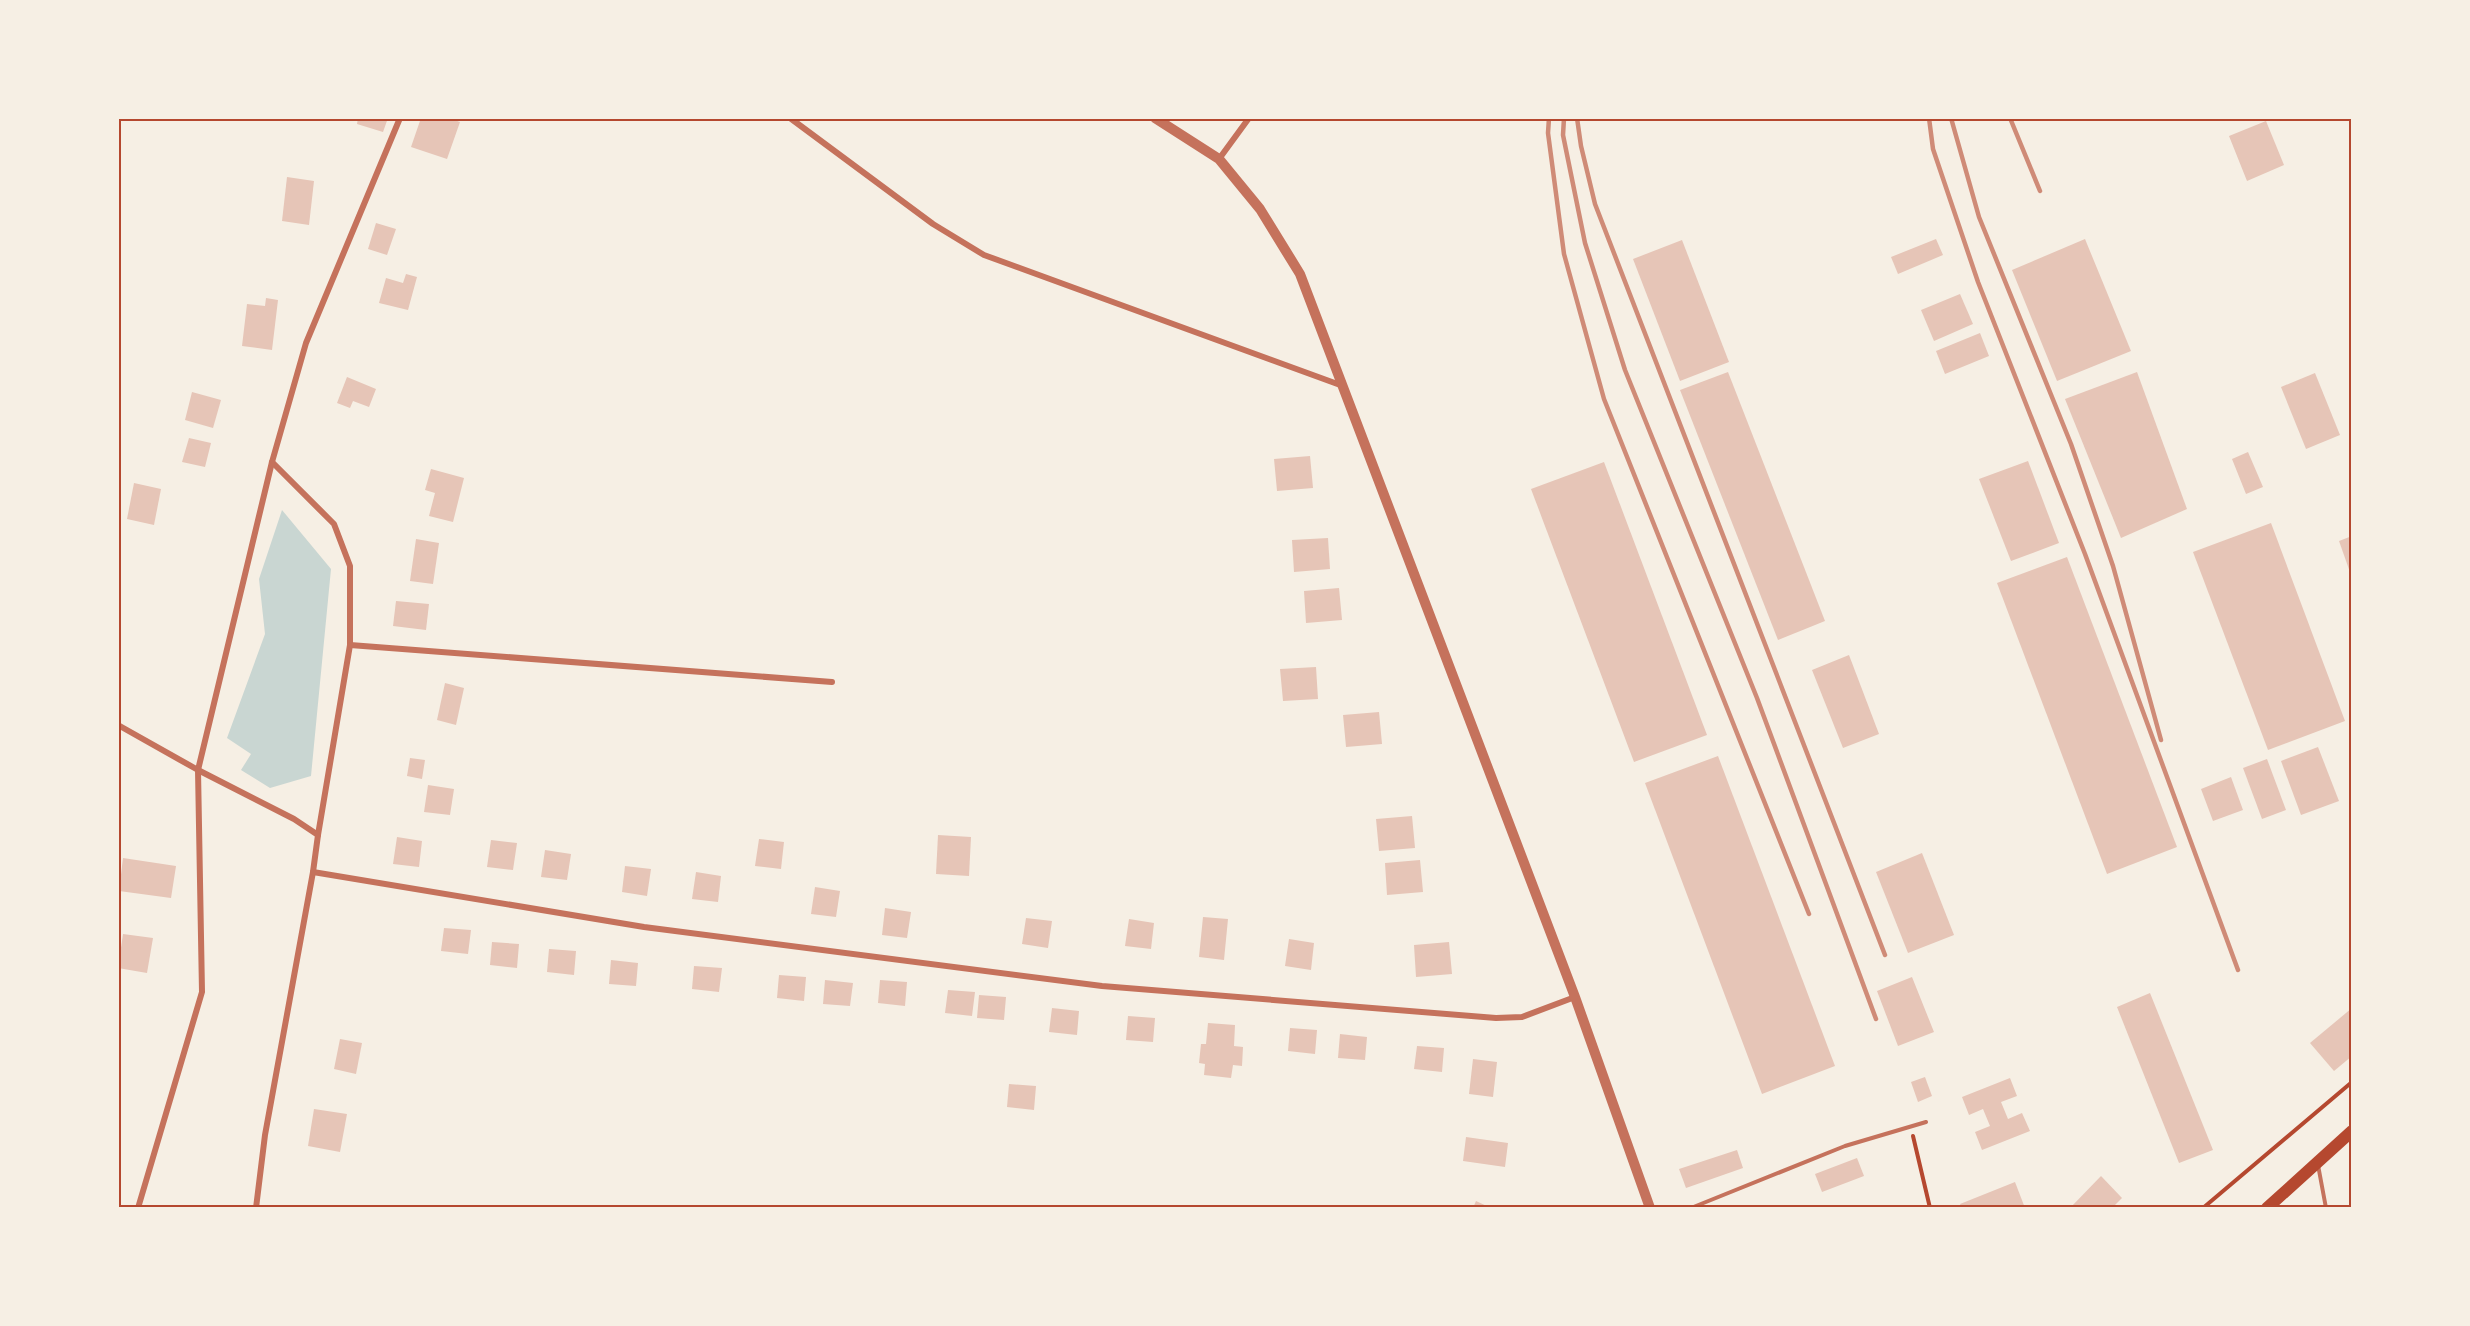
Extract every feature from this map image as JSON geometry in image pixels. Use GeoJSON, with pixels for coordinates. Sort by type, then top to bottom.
{"type":"FeatureCollection","features":[{"type":"Feature","properties":{"kind":"main road"},"geometry":{"type":"LineString","coordinates":[[2266,1208],[2352,1131]]}},
{"type":"Feature","properties":{"kind":"street"},"geometry":{"type":"LineString","coordinates":[[138,1208],[202,992],[198,770],[272,462],[306,343],[400,118]]}},
{"type":"Feature","properties":{"kind":"street"},"geometry":{"type":"LineString","coordinates":[[790,118],[933,224],[984,255],[1343,386]]}},
{"type":"Feature","properties":{"kind":"street"},"geometry":{"type":"LineString","coordinates":[[1155,118],[1219,159],[1260,209],[1300,274],[1575,997],[1650,1208]]}},
{"type":"Feature","properties":{"kind":"street"},"geometry":{"type":"LineString","coordinates":[[1219,159],[1249,118]]}},
{"type":"Feature","properties":{"kind":"street"},"geometry":{"type":"LineString","coordinates":[[256,1208],[265,1135],[314,872],[318,835],[350,645],[350,566],[334,524],[272,462]]}},
{"type":"Feature","properties":{"kind":"street"},"geometry":{"type":"LineString","coordinates":[[350,645],[832,682]]}},
{"type":"Feature","properties":{"kind":"street"},"geometry":{"type":"LineString","coordinates":[[118,725],[198,770],[294,819],[318,835]]}},
{"type":"Feature","properties":{"kind":"street"},"geometry":{"type":"LineString","coordinates":[[314,872],[644,927],[1102,986],[1496,1018],[1522,1017],[1575,997]]}},
{"type":"Feature","properties":{"kind":"lane"},"geometry":{"type":"LineString","coordinates":[[1691,1208],[1845,1146],[1926,1122]]}},
{"type":"Feature","properties":{"kind":"lane"},"geometry":{"type":"LineString","coordinates":[[2318,1162],[2326,1208]]}},
{"type":"Feature","properties":{"kind":"path"},"geometry":{"type":"LineString","coordinates":[[2203,1208],[2352,1082]]}},
{"type":"Feature","properties":{"kind":"path"},"geometry":{"type":"LineString","coordinates":[[1911,1126],[1930,1208]]}},
{"type":"Feature","properties":{"kind":"shaded area"},"geometry":{"type":"Polygon","coordinates":[[[282,510],[331,569],[311,776],[270,788],[241,770],[251,754],[227,738],[265,634],[259,579],[282,510]]]}},
{"type":"Feature","properties":{"kind":"building"},"geometry":{"type":"Polygon","coordinates":[[[358,118],[388,118],[383,132],[357,124],[358,118]]]}},
{"type":"Feature","properties":{"kind":"building"},"geometry":{"type":"Polygon","coordinates":[[[421,118],[449,118],[460,122],[447,159],[411,147],[421,118]]]}},
{"type":"Feature","properties":{"kind":"building"},"geometry":{"type":"Polygon","coordinates":[[[2266,121],[2284,165],[2247,181],[2229,136],[2266,121]]]}},
{"type":"Feature","properties":{"kind":"building"},"geometry":{"type":"Polygon","coordinates":[[[287,177],[314,181],[309,225],[282,221],[287,177]]]}},
{"type":"Feature","properties":{"kind":"building"},"geometry":{"type":"Polygon","coordinates":[[[376,223],[396,229],[387,255],[368,249],[376,223]]]}},
{"type":"Feature","properties":{"kind":"building"},"geometry":{"type":"Polygon","coordinates":[[[1936,239],[1943,255],[1898,274],[1891,257],[1936,239]]]}},
{"type":"Feature","properties":{"kind":"building"},"geometry":{"type":"Polygon","coordinates":[[[2085,239],[2131,351],[2057,381],[2012,270],[2085,239]]]}},
{"type":"Feature","properties":{"kind":"building"},"geometry":{"type":"Polygon","coordinates":[[[1682,240],[1729,362],[1680,381],[1633,259],[1682,240]]]}},
{"type":"Feature","properties":{"kind":"building"},"geometry":{"type":"Polygon","coordinates":[[[406,274],[417,277],[408,310],[379,303],[386,278],[403,283],[406,274]]]}},
{"type":"Feature","properties":{"kind":"building"},"geometry":{"type":"Polygon","coordinates":[[[1960,294],[1973,324],[1934,341],[1921,310],[1960,294]]]}},
{"type":"Feature","properties":{"kind":"building"},"geometry":{"type":"Polygon","coordinates":[[[266,298],[278,300],[272,350],[242,346],[247,304],[265,306],[266,298]]]}},
{"type":"Feature","properties":{"kind":"building"},"geometry":{"type":"Polygon","coordinates":[[[1980,333],[1989,356],[1945,374],[1936,351],[1980,333]]]}},
{"type":"Feature","properties":{"kind":"building"},"geometry":{"type":"Polygon","coordinates":[[[1728,372],[1825,621],[1778,640],[1680,390],[1728,372]]]}},
{"type":"Feature","properties":{"kind":"building"},"geometry":{"type":"Polygon","coordinates":[[[2137,372],[2187,509],[2121,538],[2065,399],[2137,372]]]}},
{"type":"Feature","properties":{"kind":"building"},"geometry":{"type":"Polygon","coordinates":[[[2315,373],[2340,435],[2306,449],[2281,387],[2315,373]]]}},
{"type":"Feature","properties":{"kind":"building"},"geometry":{"type":"Polygon","coordinates":[[[347,377],[376,389],[369,407],[353,401],[350,408],[337,403],[347,377]]]}},
{"type":"Feature","properties":{"kind":"building"},"geometry":{"type":"Polygon","coordinates":[[[192,392],[221,400],[213,428],[185,420],[192,392]]]}},
{"type":"Feature","properties":{"kind":"building"},"geometry":{"type":"Polygon","coordinates":[[[189,438],[211,443],[205,467],[182,462],[189,438]]]}},
{"type":"Feature","properties":{"kind":"building"},"geometry":{"type":"Polygon","coordinates":[[[2248,452],[2263,487],[2246,494],[2232,459],[2248,452]]]}},
{"type":"Feature","properties":{"kind":"building"},"geometry":{"type":"Polygon","coordinates":[[[1310,456],[1313,488],[1277,491],[1274,459],[1310,456]]]}},
{"type":"Feature","properties":{"kind":"building"},"geometry":{"type":"Polygon","coordinates":[[[2028,461],[2059,543],[2011,561],[1979,479],[2028,461]]]}},
{"type":"Feature","properties":{"kind":"building"},"geometry":{"type":"Polygon","coordinates":[[[1604,462],[1707,735],[1634,762],[1531,489],[1604,462]]]}},
{"type":"Feature","properties":{"kind":"building"},"geometry":{"type":"Polygon","coordinates":[[[431,469],[464,478],[453,522],[429,516],[435,493],[425,490],[431,469]]]}},
{"type":"Feature","properties":{"kind":"building"},"geometry":{"type":"Polygon","coordinates":[[[134,483],[161,489],[154,525],[127,519],[134,483]]]}},
{"type":"Feature","properties":{"kind":"building"},"geometry":{"type":"Polygon","coordinates":[[[2271,523],[2345,721],[2268,750],[2193,552],[2271,523]]]}},
{"type":"Feature","properties":{"kind":"building"},"geometry":{"type":"Polygon","coordinates":[[[2352,536],[2352,575],[2351,575],[2339,541],[2352,536]]]}},
{"type":"Feature","properties":{"kind":"building"},"geometry":{"type":"Polygon","coordinates":[[[1328,538],[1330,569],[1294,572],[1292,540],[1328,538]]]}},
{"type":"Feature","properties":{"kind":"building"},"geometry":{"type":"Polygon","coordinates":[[[416,539],[439,543],[433,584],[410,581],[416,539]]]}},
{"type":"Feature","properties":{"kind":"building"},"geometry":{"type":"Polygon","coordinates":[[[2067,557],[2177,847],[2107,874],[1997,583],[2067,557]]]}},
{"type":"Feature","properties":{"kind":"building"},"geometry":{"type":"Polygon","coordinates":[[[1339,588],[1342,620],[1306,623],[1304,591],[1339,588]]]}},
{"type":"Feature","properties":{"kind":"building"},"geometry":{"type":"Polygon","coordinates":[[[396,601],[429,604],[426,630],[393,626],[396,601]]]}},
{"type":"Feature","properties":{"kind":"building"},"geometry":{"type":"Polygon","coordinates":[[[1849,655],[1879,734],[1843,748],[1812,670],[1849,655]]]}},
{"type":"Feature","properties":{"kind":"building"},"geometry":{"type":"Polygon","coordinates":[[[1316,667],[1318,699],[1283,701],[1280,669],[1316,667]]]}},
{"type":"Feature","properties":{"kind":"building"},"geometry":{"type":"Polygon","coordinates":[[[445,683],[464,688],[456,725],[437,720],[445,683]]]}},
{"type":"Feature","properties":{"kind":"building"},"geometry":{"type":"Polygon","coordinates":[[[1379,712],[1382,744],[1346,747],[1343,715],[1379,712]]]}},
{"type":"Feature","properties":{"kind":"building"},"geometry":{"type":"Polygon","coordinates":[[[2318,747],[2339,801],[2301,815],[2281,761],[2318,747]]]}},
{"type":"Feature","properties":{"kind":"building"},"geometry":{"type":"Polygon","coordinates":[[[1718,756],[1835,1066],[1762,1094],[1645,783],[1718,756]]]}},
{"type":"Feature","properties":{"kind":"building"},"geometry":{"type":"Polygon","coordinates":[[[410,758],[425,760],[422,779],[407,776],[410,758]]]}},
{"type":"Feature","properties":{"kind":"building"},"geometry":{"type":"Polygon","coordinates":[[[2267,759],[2286,810],[2262,819],[2243,768],[2267,759]]]}},
{"type":"Feature","properties":{"kind":"building"},"geometry":{"type":"Polygon","coordinates":[[[2231,777],[2243,810],[2213,821],[2201,789],[2231,777]]]}},
{"type":"Feature","properties":{"kind":"building"},"geometry":{"type":"Polygon","coordinates":[[[428,785],[454,789],[450,815],[424,812],[428,785]]]}},
{"type":"Feature","properties":{"kind":"building"},"geometry":{"type":"Polygon","coordinates":[[[1412,816],[1415,848],[1379,851],[1376,819],[1412,816]]]}},
{"type":"Feature","properties":{"kind":"building"},"geometry":{"type":"Polygon","coordinates":[[[938,835],[971,837],[969,876],[936,874],[938,835]]]}},
{"type":"Feature","properties":{"kind":"building"},"geometry":{"type":"Polygon","coordinates":[[[397,837],[422,841],[419,867],[393,864],[397,837]]]}},
{"type":"Feature","properties":{"kind":"building"},"geometry":{"type":"Polygon","coordinates":[[[759,839],[784,842],[781,869],[755,866],[759,839]]]}},
{"type":"Feature","properties":{"kind":"building"},"geometry":{"type":"Polygon","coordinates":[[[491,840],[517,843],[513,870],[487,867],[491,840]]]}},
{"type":"Feature","properties":{"kind":"building"},"geometry":{"type":"Polygon","coordinates":[[[545,850],[571,854],[567,880],[541,877],[545,850]]]}},
{"type":"Feature","properties":{"kind":"building"},"geometry":{"type":"Polygon","coordinates":[[[1922,853],[1954,935],[1908,953],[1876,872],[1922,853]]]}},
{"type":"Feature","properties":{"kind":"building"},"geometry":{"type":"Polygon","coordinates":[[[123,858],[176,866],[171,898],[119,891],[123,858]]]}},
{"type":"Feature","properties":{"kind":"building"},"geometry":{"type":"Polygon","coordinates":[[[1420,860],[1423,892],[1387,895],[1385,863],[1420,860]]]}},
{"type":"Feature","properties":{"kind":"building"},"geometry":{"type":"Polygon","coordinates":[[[625,866],[651,869],[647,896],[622,892],[625,866]]]}},
{"type":"Feature","properties":{"kind":"building"},"geometry":{"type":"Polygon","coordinates":[[[696,872],[721,876],[718,902],[692,899],[696,872]]]}},
{"type":"Feature","properties":{"kind":"building"},"geometry":{"type":"Polygon","coordinates":[[[815,887],[840,891],[836,917],[811,914],[815,887]]]}},
{"type":"Feature","properties":{"kind":"building"},"geometry":{"type":"Polygon","coordinates":[[[885,908],[911,912],[907,938],[882,935],[885,908]]]}},
{"type":"Feature","properties":{"kind":"building"},"geometry":{"type":"Polygon","coordinates":[[[1203,917],[1228,919],[1224,960],[1199,957],[1203,917]]]}},
{"type":"Feature","properties":{"kind":"building"},"geometry":{"type":"Polygon","coordinates":[[[1026,918],[1052,921],[1048,948],[1022,944],[1026,918]]]}},
{"type":"Feature","properties":{"kind":"building"},"geometry":{"type":"Polygon","coordinates":[[[1129,919],[1154,923],[1151,949],[1125,946],[1129,919]]]}},
{"type":"Feature","properties":{"kind":"building"},"geometry":{"type":"Polygon","coordinates":[[[444,928],[471,930],[468,954],[441,951],[444,928]]]}},
{"type":"Feature","properties":{"kind":"building"},"geometry":{"type":"Polygon","coordinates":[[[123,934],[153,938],[147,973],[118,968],[123,934]]]}},
{"type":"Feature","properties":{"kind":"building"},"geometry":{"type":"Polygon","coordinates":[[[1289,939],[1314,943],[1311,970],[1285,966],[1289,939]]]}},
{"type":"Feature","properties":{"kind":"building"},"geometry":{"type":"Polygon","coordinates":[[[492,942],[519,944],[517,968],[490,965],[492,942]]]}},
{"type":"Feature","properties":{"kind":"building"},"geometry":{"type":"Polygon","coordinates":[[[1449,942],[1452,974],[1416,977],[1414,945],[1449,942]]]}},
{"type":"Feature","properties":{"kind":"building"},"geometry":{"type":"Polygon","coordinates":[[[549,949],[576,951],[574,975],[547,972],[549,949]]]}},
{"type":"Feature","properties":{"kind":"building"},"geometry":{"type":"Polygon","coordinates":[[[611,960],[638,963],[636,986],[609,984],[611,960]]]}},
{"type":"Feature","properties":{"kind":"building"},"geometry":{"type":"Polygon","coordinates":[[[694,966],[722,968],[719,992],[692,989],[694,966]]]}},
{"type":"Feature","properties":{"kind":"building"},"geometry":{"type":"Polygon","coordinates":[[[779,975],[806,977],[804,1001],[777,998],[779,975]]]}},
{"type":"Feature","properties":{"kind":"building"},"geometry":{"type":"Polygon","coordinates":[[[1912,977],[1934,1032],[1898,1046],[1877,991],[1912,977]]]}},
{"type":"Feature","properties":{"kind":"building"},"geometry":{"type":"Polygon","coordinates":[[[825,980],[853,983],[850,1006],[823,1004],[825,980]]]}},
{"type":"Feature","properties":{"kind":"building"},"geometry":{"type":"Polygon","coordinates":[[[880,980],[907,982],[905,1006],[878,1003],[880,980]]]}},
{"type":"Feature","properties":{"kind":"building"},"geometry":{"type":"Polygon","coordinates":[[[948,990],[975,992],[972,1016],[945,1013],[948,990]]]}},
{"type":"Feature","properties":{"kind":"building"},"geometry":{"type":"Polygon","coordinates":[[[2150,993],[2213,1150],[2179,1163],[2117,1007],[2150,993]]]}},
{"type":"Feature","properties":{"kind":"building"},"geometry":{"type":"Polygon","coordinates":[[[979,995],[1006,997],[1004,1020],[977,1018],[979,995]]]}},
{"type":"Feature","properties":{"kind":"building"},"geometry":{"type":"Polygon","coordinates":[[[1052,1008],[1079,1011],[1077,1035],[1049,1032],[1052,1008]]]}},
{"type":"Feature","properties":{"kind":"building"},"geometry":{"type":"Polygon","coordinates":[[[2352,1008],[2352,1056],[2334,1071],[2310,1043],[2352,1008]]]}},
{"type":"Feature","properties":{"kind":"building"},"geometry":{"type":"Polygon","coordinates":[[[1128,1016],[1155,1018],[1153,1042],[1126,1040],[1128,1016]]]}},
{"type":"Feature","properties":{"kind":"building"},"geometry":{"type":"Polygon","coordinates":[[[1208,1023],[1235,1025],[1234,1046],[1243,1047],[1242,1066],[1233,1065],[1231,1078],[1204,1075],[1205,1064],[1199,1063],[1201,1044],[1206,1044],[1208,1023]]]}},
{"type":"Feature","properties":{"kind":"building"},"geometry":{"type":"Polygon","coordinates":[[[1290,1028],[1317,1030],[1315,1054],[1288,1051],[1290,1028]]]}},
{"type":"Feature","properties":{"kind":"building"},"geometry":{"type":"Polygon","coordinates":[[[1340,1034],[1367,1037],[1365,1060],[1338,1058],[1340,1034]]]}},
{"type":"Feature","properties":{"kind":"building"},"geometry":{"type":"Polygon","coordinates":[[[340,1039],[362,1043],[356,1074],[334,1069],[340,1039]]]}},
{"type":"Feature","properties":{"kind":"building"},"geometry":{"type":"Polygon","coordinates":[[[1417,1046],[1444,1048],[1442,1072],[1414,1069],[1417,1046]]]}},
{"type":"Feature","properties":{"kind":"building"},"geometry":{"type":"Polygon","coordinates":[[[1473,1059],[1497,1062],[1493,1097],[1469,1094],[1473,1059]]]}},
{"type":"Feature","properties":{"kind":"building"},"geometry":{"type":"Polygon","coordinates":[[[1925,1077],[1932,1096],[1918,1102],[1911,1082],[1925,1077]]]}},
{"type":"Feature","properties":{"kind":"building"},"geometry":{"type":"Polygon","coordinates":[[[2010,1078],[2017,1096],[2001,1102],[2008,1119],[2022,1113],[2030,1131],[1982,1150],[1975,1132],[1990,1126],[1983,1109],[1969,1115],[1962,1097],[2010,1078]]]}},
{"type":"Feature","properties":{"kind":"building"},"geometry":{"type":"Polygon","coordinates":[[[1009,1084],[1036,1086],[1034,1110],[1007,1107],[1009,1084]]]}},
{"type":"Feature","properties":{"kind":"building"},"geometry":{"type":"Polygon","coordinates":[[[314,1109],[347,1114],[340,1152],[308,1146],[314,1109]]]}},
{"type":"Feature","properties":{"kind":"building"},"geometry":{"type":"Polygon","coordinates":[[[1466,1137],[1508,1143],[1505,1167],[1463,1161],[1466,1137]]]}},
{"type":"Feature","properties":{"kind":"building"},"geometry":{"type":"Polygon","coordinates":[[[1737,1150],[1743,1168],[1686,1188],[1679,1169],[1737,1150]]]}},
{"type":"Feature","properties":{"kind":"building"},"geometry":{"type":"Polygon","coordinates":[[[1857,1158],[1864,1176],[1822,1192],[1815,1174],[1857,1158]]]}},
{"type":"Feature","properties":{"kind":"building"},"geometry":{"type":"Polygon","coordinates":[[[2101,1176],[2122,1198],[2112,1208],[2070,1208],[2101,1176]]]}},
{"type":"Feature","properties":{"kind":"building"},"geometry":{"type":"Polygon","coordinates":[[[2015,1182],[2025,1208],[1962,1208],[1960,1204],[2015,1182]]]}},
{"type":"Feature","properties":{"kind":"building"},"geometry":{"type":"Polygon","coordinates":[[[1476,1201],[1491,1208],[1473,1208],[1476,1201]]]}},
{"type":"Feature","properties":{"kind":"railway"},"geometry":{"type":"LineString","coordinates":[[1549,118],[1548,133],[1564,254],[1604,399],[1809,914]]}},
{"type":"Feature","properties":{"kind":"railway"},"geometry":{"type":"LineString","coordinates":[[1564,118],[1563,135],[1585,243],[1625,370],[1757,698],[1876,1019]]}},
{"type":"Feature","properties":{"kind":"railway"},"geometry":{"type":"LineString","coordinates":[[1577,118],[1581,146],[1595,204],[1885,955]]}},
{"type":"Feature","properties":{"kind":"railway"},"geometry":{"type":"LineString","coordinates":[[1929,118],[1933,149],[1978,282],[2085,554],[2238,970]]}},
{"type":"Feature","properties":{"kind":"railway"},"geometry":{"type":"LineString","coordinates":[[1951,118],[1979,217],[2071,444],[2113,566],[2161,740]]}},
{"type":"Feature","properties":{"kind":"railway"},"geometry":{"type":"LineString","coordinates":[[2010,118],[2040,191]]}}]}
